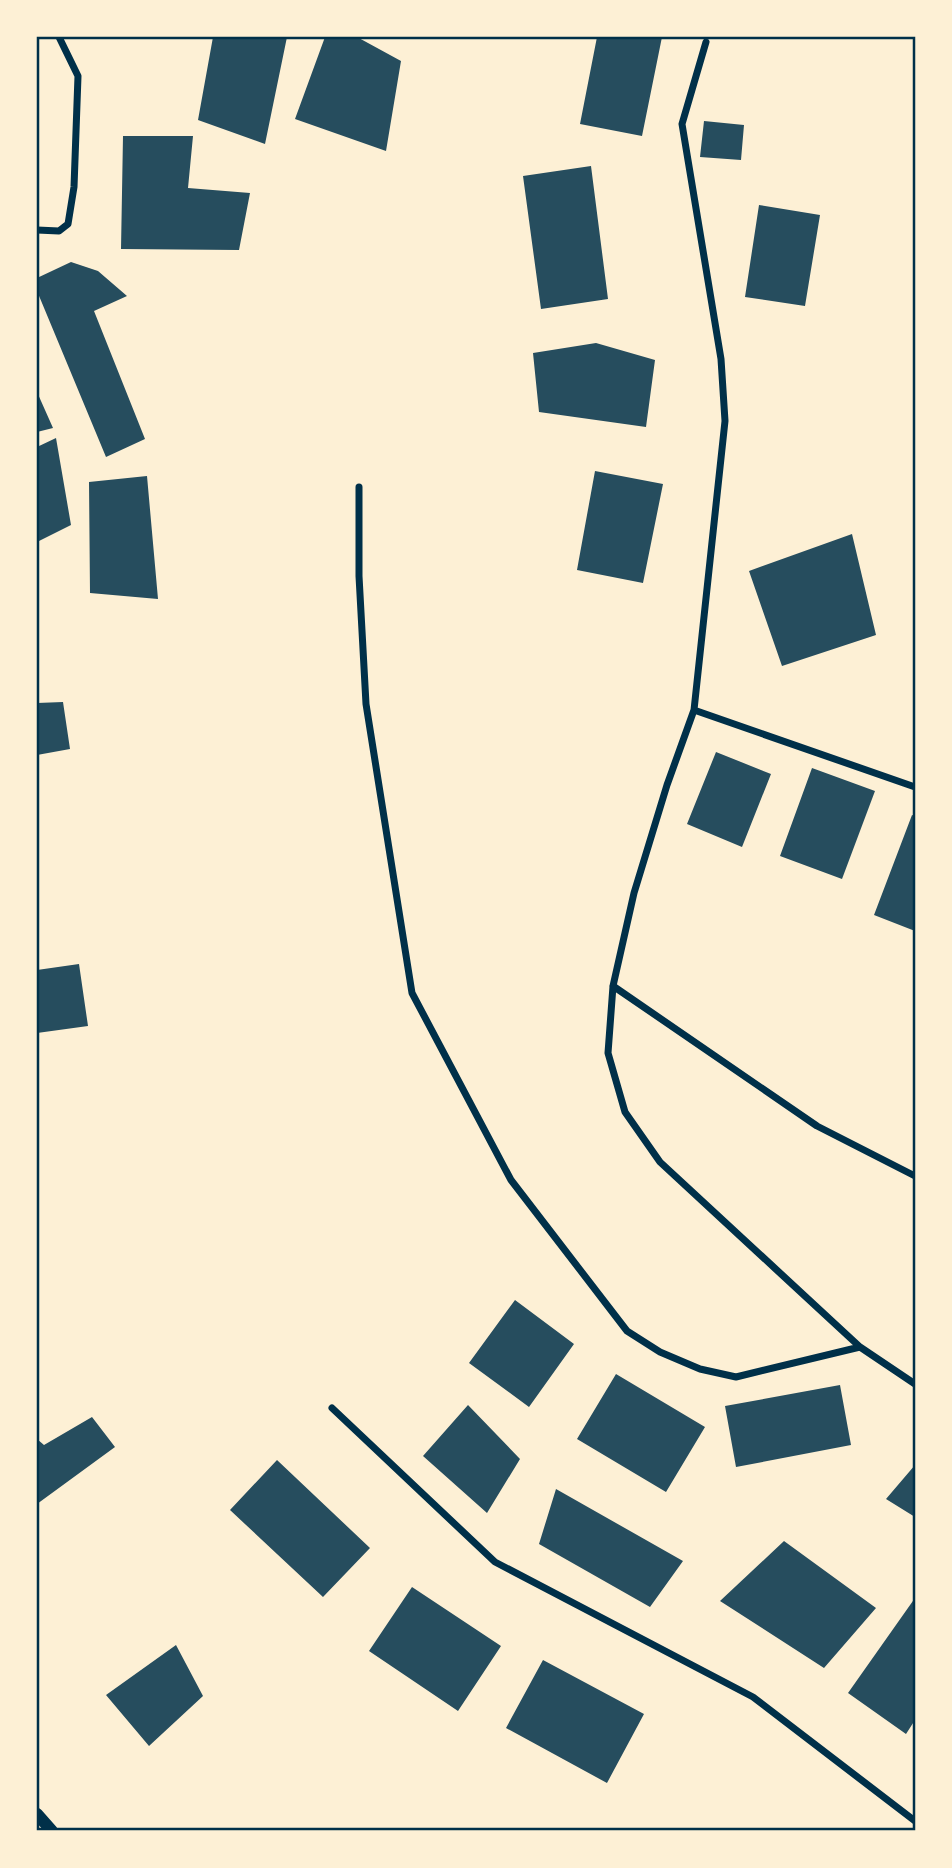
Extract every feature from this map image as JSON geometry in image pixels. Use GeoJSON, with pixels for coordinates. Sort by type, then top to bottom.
{"type":"FeatureCollection","features":[{"type":"Feature","properties":{"kind":"street"},"geometry":{"type":"LineString","coordinates":[[37,230],[59,231],[68,224],[74,187],[78,76],[59,37]]}},
{"type":"Feature","properties":{"kind":"street"},"geometry":{"type":"LineString","coordinates":[[706,42],[682,124],[721,359],[725,421],[694,710],[667,785],[634,893],[613,986],[608,1053],[625,1112],[660,1162],[860,1348],[915,1384]]}},
{"type":"Feature","properties":{"kind":"street"},"geometry":{"type":"LineString","coordinates":[[359,487],[359,576],[366,704],[412,993],[512,1180],[626,1331],[660,1352],[700,1369],[736,1377],[860,1348]]}},
{"type":"Feature","properties":{"kind":"street"},"geometry":{"type":"LineString","coordinates":[[694,710],[915,787]]}},
{"type":"Feature","properties":{"kind":"street"},"geometry":{"type":"LineString","coordinates":[[613,986],[817,1126],[915,1176]]}},
{"type":"Feature","properties":{"kind":"street"},"geometry":{"type":"LineString","coordinates":[[332,1408],[495,1562],[753,1697],[915,1821]]}},
{"type":"Feature","properties":{"kind":"street"},"geometry":{"type":"LineString","coordinates":[[37,1814],[52,1831]]}},
{"type":"Feature","properties":{"kind":"building"},"geometry":{"type":"Polygon","coordinates":[[[213,37],[287,37],[265,144],[198,120],[213,37]]]}},
{"type":"Feature","properties":{"kind":"building"},"geometry":{"type":"Polygon","coordinates":[[[325,37],[357,37],[401,61],[386,151],[295,119],[325,37]]]}},
{"type":"Feature","properties":{"kind":"building"},"geometry":{"type":"Polygon","coordinates":[[[597,37],[662,37],[642,136],[580,124],[597,37]]]}},
{"type":"Feature","properties":{"kind":"building"},"geometry":{"type":"Polygon","coordinates":[[[704,121],[744,125],[741,160],[700,157],[704,121]]]}},
{"type":"Feature","properties":{"kind":"building"},"geometry":{"type":"Polygon","coordinates":[[[123,136],[193,136],[188,188],[250,193],[239,250],[121,249],[123,136]]]}},
{"type":"Feature","properties":{"kind":"building"},"geometry":{"type":"Polygon","coordinates":[[[591,166],[608,299],[541,309],[523,176],[591,166]]]}},
{"type":"Feature","properties":{"kind":"building"},"geometry":{"type":"Polygon","coordinates":[[[759,205],[820,215],[805,306],[745,297],[759,205]]]}},
{"type":"Feature","properties":{"kind":"building"},"geometry":{"type":"Polygon","coordinates":[[[71,262],[98,271],[127,296],[94,311],[145,439],[106,457],[37,291],[37,278],[71,262]]]}},
{"type":"Feature","properties":{"kind":"building"},"geometry":{"type":"Polygon","coordinates":[[[596,343],[655,360],[646,427],[539,412],[533,353],[596,343]]]}},
{"type":"Feature","properties":{"kind":"building"},"geometry":{"type":"Polygon","coordinates":[[[37,392],[53,428],[37,432],[37,392]]]}},
{"type":"Feature","properties":{"kind":"building"},"geometry":{"type":"Polygon","coordinates":[[[56,438],[71,525],[37,542],[37,447],[56,438]]]}},
{"type":"Feature","properties":{"kind":"building"},"geometry":{"type":"Polygon","coordinates":[[[595,471],[663,484],[643,583],[577,570],[595,471]]]}},
{"type":"Feature","properties":{"kind":"building"},"geometry":{"type":"Polygon","coordinates":[[[147,476],[158,599],[90,593],[89,482],[147,476]]]}},
{"type":"Feature","properties":{"kind":"building"},"geometry":{"type":"Polygon","coordinates":[[[852,534],[876,635],[782,666],[749,571],[852,534]]]}},
{"type":"Feature","properties":{"kind":"building"},"geometry":{"type":"Polygon","coordinates":[[[63,702],[70,749],[37,755],[37,703],[63,702]]]}},
{"type":"Feature","properties":{"kind":"building"},"geometry":{"type":"Polygon","coordinates":[[[716,752],[771,774],[742,847],[687,824],[716,752]]]}},
{"type":"Feature","properties":{"kind":"building"},"geometry":{"type":"Polygon","coordinates":[[[812,768],[875,791],[842,879],[780,856],[812,768]]]}},
{"type":"Feature","properties":{"kind":"building"},"geometry":{"type":"Polygon","coordinates":[[[912,815],[915,816],[915,931],[874,915],[912,815]]]}},
{"type":"Feature","properties":{"kind":"building"},"geometry":{"type":"Polygon","coordinates":[[[79,964],[88,1026],[37,1033],[37,970],[79,964]]]}},
{"type":"Feature","properties":{"kind":"building"},"geometry":{"type":"Polygon","coordinates":[[[515,1300],[574,1344],[529,1407],[469,1363],[515,1300]]]}},
{"type":"Feature","properties":{"kind":"building"},"geometry":{"type":"Polygon","coordinates":[[[616,1374],[705,1427],[666,1492],[577,1439],[616,1374]]]}},
{"type":"Feature","properties":{"kind":"building"},"geometry":{"type":"Polygon","coordinates":[[[840,1385],[851,1445],[736,1467],[725,1406],[840,1385]]]}},
{"type":"Feature","properties":{"kind":"building"},"geometry":{"type":"Polygon","coordinates":[[[468,1405],[520,1459],[487,1513],[423,1456],[468,1405]]]}},
{"type":"Feature","properties":{"kind":"building"},"geometry":{"type":"Polygon","coordinates":[[[92,1417],[115,1447],[37,1504],[37,1439],[44,1445],[92,1417]]]}},
{"type":"Feature","properties":{"kind":"building"},"geometry":{"type":"Polygon","coordinates":[[[277,1460],[370,1548],[323,1597],[230,1510],[277,1460]]]}},
{"type":"Feature","properties":{"kind":"building"},"geometry":{"type":"Polygon","coordinates":[[[915,1465],[915,1517],[886,1499],[915,1465]]]}},
{"type":"Feature","properties":{"kind":"building"},"geometry":{"type":"Polygon","coordinates":[[[556,1489],[683,1561],[650,1607],[539,1544],[556,1489]]]}},
{"type":"Feature","properties":{"kind":"building"},"geometry":{"type":"Polygon","coordinates":[[[784,1541],[876,1608],[824,1668],[720,1601],[784,1541]]]}},
{"type":"Feature","properties":{"kind":"building"},"geometry":{"type":"Polygon","coordinates":[[[412,1587],[501,1646],[458,1711],[369,1651],[412,1587]]]}},
{"type":"Feature","properties":{"kind":"building"},"geometry":{"type":"Polygon","coordinates":[[[915,1598],[915,1720],[906,1734],[848,1693],[915,1598]]]}},
{"type":"Feature","properties":{"kind":"building"},"geometry":{"type":"Polygon","coordinates":[[[176,1645],[203,1696],[149,1746],[106,1695],[176,1645]]]}},
{"type":"Feature","properties":{"kind":"building"},"geometry":{"type":"Polygon","coordinates":[[[543,1660],[644,1714],[607,1783],[506,1728],[543,1660]]]}}]}
